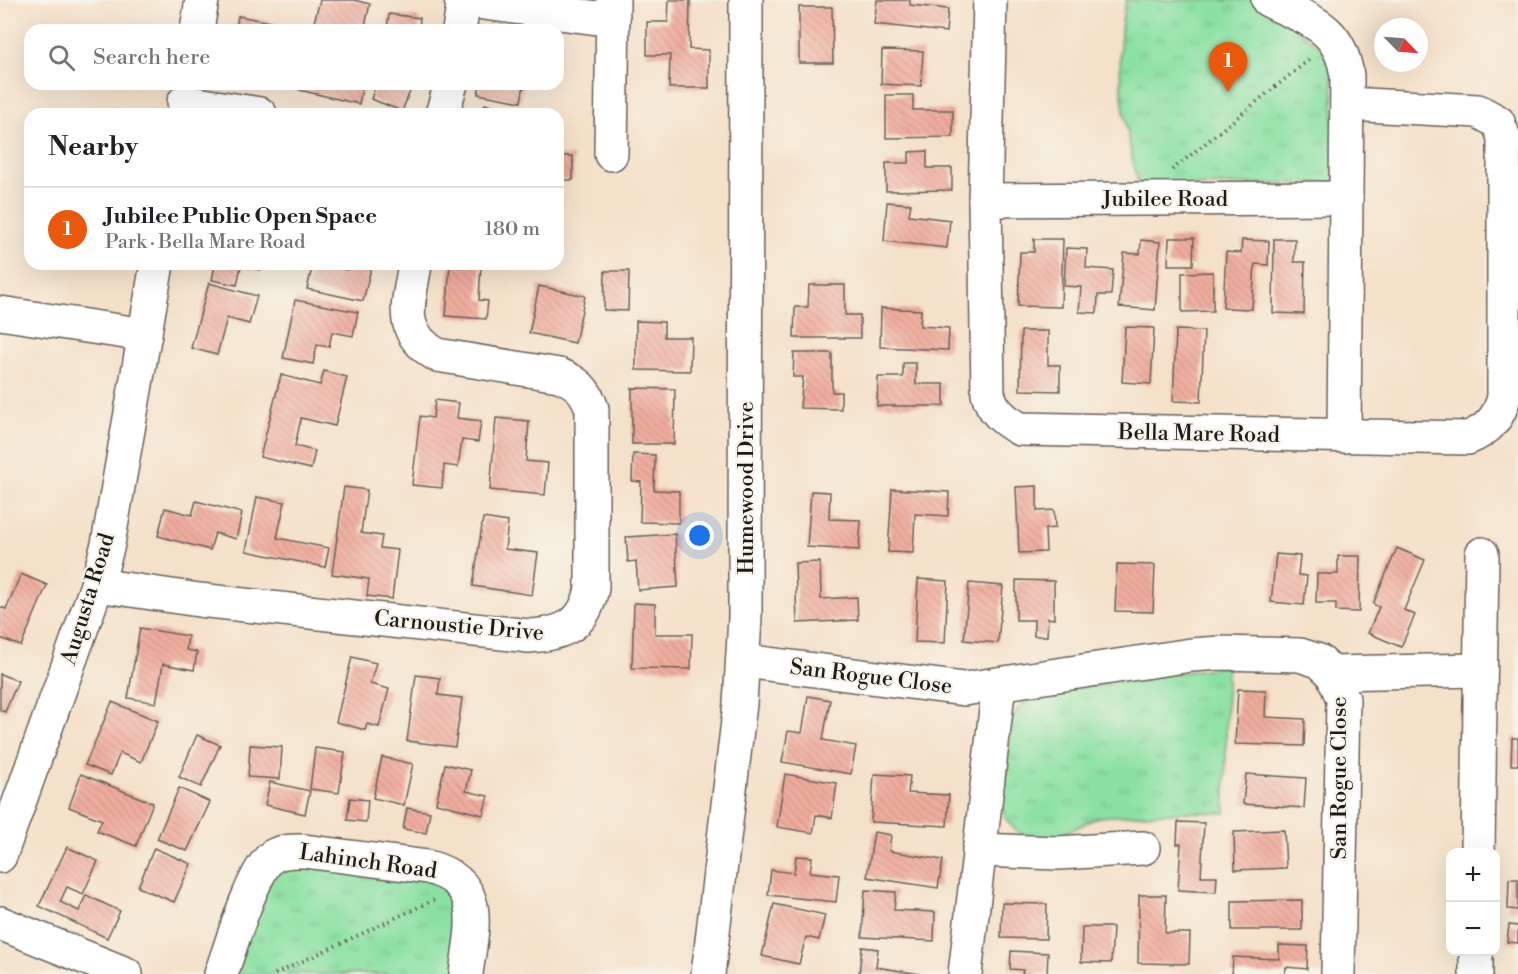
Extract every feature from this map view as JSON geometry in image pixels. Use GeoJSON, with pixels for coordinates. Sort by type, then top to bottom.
{"type":"FeatureCollection","features":[{"type":"Feature","properties":{"kind":"street"},"geometry":{"type":"LineString","coordinates":[[198,24],[202,0]]}},
{"type":"Feature","properties":{"kind":"street","name":"Humewood Drive"},"geometry":{"type":"LineString","coordinates":[[708,974],[744,661],[746,0]]}},
{"type":"Feature","properties":{"kind":"street","name":"Bella Mare Road"},"geometry":{"type":"LineString","coordinates":[[990,0],[985,200],[988,393],[990,402],[1006,422],[1020,429],[1468,438],[1490,425],[1498,416],[1504,397],[1504,138],[1498,122],[1478,111],[1347,104]]}},
{"type":"Feature","properties":{"kind":"street"},"geometry":{"type":"LineString","coordinates":[[1268,0],[1322,27],[1334,38],[1344,55],[1347,104],[1344,436]]}},
{"type":"Feature","properties":{"kind":"street"},"geometry":{"type":"LineString","coordinates":[[462,10],[613,10],[611,153]]}},
{"type":"Feature","properties":{"kind":"street"},"geometry":{"type":"LineString","coordinates":[[444,108],[449,90]]}},
{"type":"Feature","properties":{"kind":"street"},"geometry":{"type":"LineString","coordinates":[[185,100],[228,108]]}},
{"type":"Feature","properties":{"kind":"street","name":"Jubilee Road"},"geometry":{"type":"LineString","coordinates":[[985,200],[1346,198]]}},
{"type":"Feature","properties":{"kind":"street","name":"Augusta Road"},"geometry":{"type":"LineString","coordinates":[[0,856],[97,585],[108,544],[156,270]]}},
{"type":"Feature","properties":{"kind":"street","name":"Carnoustie Drive"},"geometry":{"type":"LineString","coordinates":[[97,585],[199,600],[529,636],[554,635],[579,618],[589,602],[592,588],[592,410],[589,398],[575,382],[559,375],[437,356],[422,347],[409,328],[407,319],[414,270]]}},
{"type":"Feature","properties":{"kind":"street"},"geometry":{"type":"LineString","coordinates":[[0,313],[145,335]]}},
{"type":"Feature","properties":{"kind":"street"},"geometry":{"type":"LineString","coordinates":[[1478,848],[1482,554]]}},
{"type":"Feature","properties":{"kind":"street","name":"San Rogue Close"},"geometry":{"type":"LineString","coordinates":[[744,661],[964,689],[1221,653],[1300,655],[1319,661],[1332,673],[1343,699],[1338,974]]}},
{"type":"Feature","properties":{"kind":"street"},"geometry":{"type":"LineString","coordinates":[[1332,673],[1480,670]]}},
{"type":"Feature","properties":{"kind":"street"},"geometry":{"type":"LineString","coordinates":[[965,974],[999,684]]}},
{"type":"Feature","properties":{"kind":"street"},"geometry":{"type":"LineString","coordinates":[[980,850],[1058,853],[1143,848]]}},
{"type":"Feature","properties":{"kind":"street","name":"Lahinch Road"},"geometry":{"type":"LineString","coordinates":[[221,974],[260,869],[274,855],[284,851],[304,851],[428,867],[448,873],[464,885],[471,909],[466,974]]}},
{"type":"Feature","properties":{"kind":"street"},"geometry":{"type":"LineString","coordinates":[[0,923],[126,974]]}},
{"type":"Feature","properties":{"kind":"street"},"geometry":{"type":"LineString","coordinates":[[1476,956],[1476,974]]}},
{"type":"Feature","properties":{"kind":"path"},"geometry":{"type":"LineString","coordinates":[[1136,199],[1334,38]]}},
{"type":"Feature","properties":{"kind":"path"},"geometry":{"type":"LineString","coordinates":[[275,974],[464,885]]}},
{"type":"Feature","properties":{"kind":"green space"},"geometry":{"type":"Polygon","coordinates":[[[1126,0],[1250,0],[1278,14],[1332,57],[1335,182],[1139,187],[1125,118],[1120,70],[1120,46],[1126,0]]]}},
{"type":"Feature","properties":{"kind":"green space"},"geometry":{"type":"Polygon","coordinates":[[[1227,666],[1225,813],[1182,812],[1098,817],[1055,838],[1034,839],[1016,831],[1005,818],[1001,804],[1012,718],[1024,702],[1041,693],[1227,666]]]}},
{"type":"Feature","properties":{"kind":"green space"},"geometry":{"type":"Polygon","coordinates":[[[297,864],[438,881],[459,898],[455,974],[234,974],[273,872],[297,864]]]}},
{"type":"Feature","properties":{"kind":"building"},"geometry":{"type":"Polygon","coordinates":[[[320,0],[354,0],[370,4],[365,24],[314,24],[320,0]]]}},
{"type":"Feature","properties":{"kind":"building"},"geometry":{"type":"Polygon","coordinates":[[[669,0],[690,0],[689,49],[709,50],[709,88],[669,88],[670,55],[647,55],[647,22],[668,22],[669,0]]]}},
{"type":"Feature","properties":{"kind":"building"},"geometry":{"type":"Polygon","coordinates":[[[877,0],[910,0],[910,5],[948,9],[946,32],[874,24],[877,0]]]}},
{"type":"Feature","properties":{"kind":"building"},"geometry":{"type":"Polygon","coordinates":[[[799,7],[832,7],[833,63],[799,63],[799,7]]]}},
{"type":"Feature","properties":{"kind":"building"},"geometry":{"type":"Polygon","coordinates":[[[389,14],[420,18],[420,24],[388,24],[389,14]]]}},
{"type":"Feature","properties":{"kind":"building"},"geometry":{"type":"Polygon","coordinates":[[[238,16],[271,22],[270,24],[237,24],[238,16]]]}},
{"type":"Feature","properties":{"kind":"building"},"geometry":{"type":"Polygon","coordinates":[[[882,50],[923,51],[921,86],[881,84],[882,50]]]}},
{"type":"Feature","properties":{"kind":"building"},"geometry":{"type":"Polygon","coordinates":[[[299,90],[362,90],[359,104],[299,90]]]}},
{"type":"Feature","properties":{"kind":"building"},"geometry":{"type":"Polygon","coordinates":[[[374,90],[411,90],[403,108],[394,108],[371,99],[374,90]]]}},
{"type":"Feature","properties":{"kind":"building"},"geometry":{"type":"Polygon","coordinates":[[[479,90],[523,90],[521,102],[478,94],[479,90]]]}},
{"type":"Feature","properties":{"kind":"building"},"geometry":{"type":"Polygon","coordinates":[[[886,95],[913,95],[913,110],[953,110],[953,137],[886,138],[886,95]]]}},
{"type":"Feature","properties":{"kind":"building"},"geometry":{"type":"Polygon","coordinates":[[[485,104],[497,108],[484,108],[485,104]]]}},
{"type":"Feature","properties":{"kind":"building"},"geometry":{"type":"Polygon","coordinates":[[[927,151],[927,168],[952,168],[952,190],[886,191],[886,163],[909,163],[909,152],[927,151]]]}},
{"type":"Feature","properties":{"kind":"building"},"geometry":{"type":"Polygon","coordinates":[[[564,156],[573,156],[573,180],[564,180],[564,156]]]}},
{"type":"Feature","properties":{"kind":"building"},"geometry":{"type":"Polygon","coordinates":[[[887,202],[911,204],[909,215],[950,220],[947,248],[884,241],[887,202]]]}},
{"type":"Feature","properties":{"kind":"building"},"geometry":{"type":"Polygon","coordinates":[[[1169,238],[1194,238],[1193,265],[1168,265],[1169,238]]]}},
{"type":"Feature","properties":{"kind":"building"},"geometry":{"type":"Polygon","coordinates":[[[1034,239],[1063,239],[1061,307],[1018,306],[1020,252],[1034,252],[1034,239]]]}},
{"type":"Feature","properties":{"kind":"building"},"geometry":{"type":"Polygon","coordinates":[[[1274,239],[1295,239],[1294,262],[1305,262],[1304,314],[1273,313],[1274,239]]]}},
{"type":"Feature","properties":{"kind":"building"},"geometry":{"type":"Polygon","coordinates":[[[1141,240],[1160,242],[1155,310],[1119,307],[1124,253],[1140,254],[1141,240]]]}},
{"type":"Feature","properties":{"kind":"building"},"geometry":{"type":"Polygon","coordinates":[[[1242,240],[1269,241],[1268,265],[1255,264],[1252,309],[1223,308],[1226,252],[1241,253],[1242,240]]]}},
{"type":"Feature","properties":{"kind":"building"},"geometry":{"type":"Polygon","coordinates":[[[1066,248],[1087,249],[1086,268],[1113,270],[1111,295],[1098,295],[1097,313],[1079,312],[1081,287],[1064,286],[1066,248]]]}},
{"type":"Feature","properties":{"kind":"building"},"geometry":{"type":"Polygon","coordinates":[[[214,270],[240,270],[237,285],[212,280],[214,270]]]}},
{"type":"Feature","properties":{"kind":"building"},"geometry":{"type":"Polygon","coordinates":[[[312,270],[371,270],[363,301],[307,289],[312,270]]]}},
{"type":"Feature","properties":{"kind":"building"},"geometry":{"type":"Polygon","coordinates":[[[450,270],[481,270],[479,300],[488,301],[486,319],[446,316],[450,270]]]}},
{"type":"Feature","properties":{"kind":"building"},"geometry":{"type":"Polygon","coordinates":[[[605,271],[629,271],[628,311],[604,310],[605,271]]]}},
{"type":"Feature","properties":{"kind":"building"},"geometry":{"type":"Polygon","coordinates":[[[1213,272],[1213,311],[1182,312],[1182,273],[1213,272]]]}},
{"type":"Feature","properties":{"kind":"building"},"geometry":{"type":"Polygon","coordinates":[[[209,283],[257,296],[249,324],[227,318],[217,355],[191,348],[209,283]]]}},
{"type":"Feature","properties":{"kind":"building"},"geometry":{"type":"Polygon","coordinates":[[[809,285],[845,285],[845,315],[860,315],[860,338],[794,338],[795,307],[808,307],[809,285]]]}},
{"type":"Feature","properties":{"kind":"building"},"geometry":{"type":"Polygon","coordinates":[[[539,286],[585,296],[575,343],[529,333],[539,286]]]}},
{"type":"Feature","properties":{"kind":"building"},"geometry":{"type":"Polygon","coordinates":[[[295,300],[358,312],[353,336],[332,332],[329,347],[317,345],[313,364],[283,358],[295,300]]]}},
{"type":"Feature","properties":{"kind":"building"},"geometry":{"type":"Polygon","coordinates":[[[881,308],[921,310],[920,326],[949,328],[948,350],[880,347],[881,308]]]}},
{"type":"Feature","properties":{"kind":"building"},"geometry":{"type":"Polygon","coordinates":[[[636,321],[664,322],[664,337],[691,337],[690,371],[636,370],[636,321]]]}},
{"type":"Feature","properties":{"kind":"building"},"geometry":{"type":"Polygon","coordinates":[[[1125,327],[1154,328],[1151,384],[1122,382],[1125,327]]]}},
{"type":"Feature","properties":{"kind":"building"},"geometry":{"type":"Polygon","coordinates":[[[1176,330],[1204,331],[1201,402],[1173,401],[1176,330]]]}},
{"type":"Feature","properties":{"kind":"building"},"geometry":{"type":"Polygon","coordinates":[[[1021,331],[1048,331],[1048,365],[1060,365],[1060,391],[1020,390],[1021,331]]]}},
{"type":"Feature","properties":{"kind":"building"},"geometry":{"type":"Polygon","coordinates":[[[794,353],[832,353],[832,392],[841,392],[841,409],[800,408],[803,377],[793,377],[794,353]]]}},
{"type":"Feature","properties":{"kind":"building"},"geometry":{"type":"Polygon","coordinates":[[[903,363],[916,363],[916,384],[944,384],[944,406],[877,406],[878,377],[903,377],[903,363]]]}},
{"type":"Feature","properties":{"kind":"building"},"geometry":{"type":"Polygon","coordinates":[[[324,371],[347,377],[335,426],[301,418],[295,446],[315,451],[311,469],[260,457],[281,375],[320,385],[324,371]]]}},
{"type":"Feature","properties":{"kind":"building"},"geometry":{"type":"Polygon","coordinates":[[[632,388],[675,389],[674,444],[632,444],[632,388]]]}},
{"type":"Feature","properties":{"kind":"building"},"geometry":{"type":"Polygon","coordinates":[[[435,400],[459,403],[457,418],[481,421],[478,442],[462,440],[458,467],[444,465],[442,488],[412,485],[420,416],[433,418],[435,400]]]}},
{"type":"Feature","properties":{"kind":"building"},"geometry":{"type":"Polygon","coordinates":[[[496,418],[529,421],[526,461],[548,463],[545,495],[490,490],[496,418]]]}},
{"type":"Feature","properties":{"kind":"building"},"geometry":{"type":"Polygon","coordinates":[[[633,454],[655,455],[654,490],[679,491],[679,523],[640,522],[641,482],[632,481],[633,454]]]}},
{"type":"Feature","properties":{"kind":"building"},"geometry":{"type":"Polygon","coordinates":[[[1037,486],[1037,511],[1054,510],[1055,528],[1045,529],[1046,552],[1019,553],[1016,487],[1037,486]]]}},
{"type":"Feature","properties":{"kind":"building"},"geometry":{"type":"Polygon","coordinates":[[[344,487],[367,490],[361,533],[382,536],[380,548],[398,550],[392,599],[367,596],[369,579],[332,574],[344,487]]]}},
{"type":"Feature","properties":{"kind":"building"},"geometry":{"type":"Polygon","coordinates":[[[892,489],[949,492],[948,516],[915,514],[913,553],[888,552],[892,489]]]}},
{"type":"Feature","properties":{"kind":"building"},"geometry":{"type":"Polygon","coordinates":[[[811,491],[830,492],[829,519],[861,520],[859,550],[807,547],[811,491]]]}},
{"type":"Feature","properties":{"kind":"building"},"geometry":{"type":"Polygon","coordinates":[[[257,497],[285,502],[277,538],[329,548],[325,567],[246,551],[257,497]]]}},
{"type":"Feature","properties":{"kind":"building"},"geometry":{"type":"Polygon","coordinates":[[[196,501],[242,513],[236,539],[215,533],[210,550],[158,536],[165,508],[192,515],[196,501]]]}},
{"type":"Feature","properties":{"kind":"building"},"geometry":{"type":"Polygon","coordinates":[[[483,518],[508,522],[505,549],[538,553],[532,595],[473,586],[483,518]]]}},
{"type":"Feature","properties":{"kind":"building"},"geometry":{"type":"Polygon","coordinates":[[[675,534],[678,587],[638,590],[636,561],[628,562],[626,537],[675,534]]]}},
{"type":"Feature","properties":{"kind":"building"},"geometry":{"type":"Polygon","coordinates":[[[1397,548],[1425,560],[1404,610],[1415,615],[1401,647],[1368,633],[1379,607],[1373,604],[1397,548]]]}},
{"type":"Feature","properties":{"kind":"building"},"geometry":{"type":"Polygon","coordinates":[[[1276,554],[1300,556],[1298,575],[1307,576],[1304,605],[1271,602],[1276,554]]]}},
{"type":"Feature","properties":{"kind":"building"},"geometry":{"type":"Polygon","coordinates":[[[1338,556],[1360,556],[1359,612],[1336,611],[1336,603],[1316,603],[1317,574],[1338,574],[1338,556]]]}},
{"type":"Feature","properties":{"kind":"building"},"geometry":{"type":"Polygon","coordinates":[[[820,562],[821,599],[857,597],[858,620],[797,623],[795,563],[820,562]]]}},
{"type":"Feature","properties":{"kind":"building"},"geometry":{"type":"Polygon","coordinates":[[[1117,564],[1155,565],[1153,612],[1115,611],[1117,564]]]}},
{"type":"Feature","properties":{"kind":"building"},"geometry":{"type":"Polygon","coordinates":[[[21,574],[47,585],[21,646],[0,638],[0,607],[6,609],[21,574]]]}},
{"type":"Feature","properties":{"kind":"building"},"geometry":{"type":"Polygon","coordinates":[[[918,579],[948,581],[945,643],[915,642],[918,579]]]}},
{"type":"Feature","properties":{"kind":"building"},"geometry":{"type":"Polygon","coordinates":[[[1016,580],[1054,581],[1054,619],[1048,618],[1047,636],[1034,636],[1034,620],[1016,620],[1016,580]]]}},
{"type":"Feature","properties":{"kind":"building"},"geometry":{"type":"Polygon","coordinates":[[[969,583],[1003,586],[998,643],[964,640],[969,583]]]}},
{"type":"Feature","properties":{"kind":"building"},"geometry":{"type":"Polygon","coordinates":[[[634,603],[655,604],[655,634],[692,634],[691,669],[632,668],[634,603]]]}},
{"type":"Feature","properties":{"kind":"building"},"geometry":{"type":"Polygon","coordinates":[[[140,628],[188,636],[186,650],[197,652],[194,670],[163,664],[156,703],[128,698],[140,628]]]}},
{"type":"Feature","properties":{"kind":"building"},"geometry":{"type":"Polygon","coordinates":[[[352,657],[376,663],[370,684],[389,689],[379,727],[367,724],[365,730],[336,722],[352,657]]]}},
{"type":"Feature","properties":{"kind":"building"},"geometry":{"type":"Polygon","coordinates":[[[0,674],[18,681],[5,712],[0,710],[0,674]]]}},
{"type":"Feature","properties":{"kind":"building"},"geometry":{"type":"Polygon","coordinates":[[[416,675],[440,678],[438,695],[462,698],[455,747],[407,741],[416,675]]]}},
{"type":"Feature","properties":{"kind":"building"},"geometry":{"type":"Polygon","coordinates":[[[1238,689],[1266,690],[1265,717],[1305,719],[1304,746],[1235,744],[1238,689]]]}},
{"type":"Feature","properties":{"kind":"building"},"geometry":{"type":"Polygon","coordinates":[[[808,696],[830,700],[823,740],[856,746],[851,774],[782,762],[788,731],[802,733],[808,696]]]}},
{"type":"Feature","properties":{"kind":"building"},"geometry":{"type":"Polygon","coordinates":[[[112,702],[158,721],[141,762],[120,753],[111,775],[85,765],[112,702]]]}},
{"type":"Feature","properties":{"kind":"building"},"geometry":{"type":"Polygon","coordinates":[[[197,735],[220,745],[201,787],[179,777],[197,735]]]}},
{"type":"Feature","properties":{"kind":"building"},"geometry":{"type":"Polygon","coordinates":[[[1512,738],[1518,738],[1518,765],[1511,765],[1512,738]]]}},
{"type":"Feature","properties":{"kind":"building"},"geometry":{"type":"Polygon","coordinates":[[[250,745],[282,747],[280,779],[248,777],[250,745]]]}},
{"type":"Feature","properties":{"kind":"building"},"geometry":{"type":"Polygon","coordinates":[[[315,748],[345,752],[339,793],[310,789],[315,748]]]}},
{"type":"Feature","properties":{"kind":"building"},"geometry":{"type":"Polygon","coordinates":[[[382,757],[413,764],[404,805],[373,798],[382,757]]]}},
{"type":"Feature","properties":{"kind":"building"},"geometry":{"type":"Polygon","coordinates":[[[445,764],[471,770],[466,791],[488,796],[483,815],[436,803],[445,764]]]}},
{"type":"Feature","properties":{"kind":"building"},"geometry":{"type":"Polygon","coordinates":[[[81,774],[153,803],[136,846],[97,831],[102,820],[69,807],[81,774]]]}},
{"type":"Feature","properties":{"kind":"building"},"geometry":{"type":"Polygon","coordinates":[[[785,774],[837,783],[832,818],[816,815],[813,833],[777,827],[785,774]]]}},
{"type":"Feature","properties":{"kind":"building"},"geometry":{"type":"Polygon","coordinates":[[[874,774],[910,776],[908,793],[949,795],[947,826],[871,822],[874,774]]]}},
{"type":"Feature","properties":{"kind":"building"},"geometry":{"type":"Polygon","coordinates":[[[1246,774],[1306,778],[1304,808],[1243,804],[1246,774]]]}},
{"type":"Feature","properties":{"kind":"building"},"geometry":{"type":"Polygon","coordinates":[[[270,782],[310,791],[305,814],[265,805],[270,782]]]}},
{"type":"Feature","properties":{"kind":"building"},"geometry":{"type":"Polygon","coordinates":[[[179,788],[210,802],[187,851],[157,839],[179,788]]]}},
{"type":"Feature","properties":{"kind":"building"},"geometry":{"type":"Polygon","coordinates":[[[350,798],[368,800],[366,822],[347,820],[350,798]]]}},
{"type":"Feature","properties":{"kind":"building"},"geometry":{"type":"Polygon","coordinates":[[[407,808],[430,812],[426,833],[403,829],[407,808]]]}},
{"type":"Feature","properties":{"kind":"building"},"geometry":{"type":"Polygon","coordinates":[[[1178,822],[1204,823],[1201,876],[1217,876],[1216,892],[1178,890],[1181,844],[1177,844],[1178,822]]]}},
{"type":"Feature","properties":{"kind":"building"},"geometry":{"type":"Polygon","coordinates":[[[1284,830],[1286,868],[1235,870],[1234,832],[1284,830]]]}},
{"type":"Feature","properties":{"kind":"building"},"geometry":{"type":"Polygon","coordinates":[[[874,832],[891,835],[889,851],[943,860],[938,888],[867,877],[874,832]]]}},
{"type":"Feature","properties":{"kind":"building"},"geometry":{"type":"Polygon","coordinates":[[[67,847],[98,861],[83,894],[67,887],[60,902],[79,911],[86,895],[120,911],[107,938],[39,906],[67,847]]]}},
{"type":"Feature","properties":{"kind":"building"},"geometry":{"type":"Polygon","coordinates":[[[154,848],[191,864],[174,902],[138,887],[154,848]]]}},
{"type":"Feature","properties":{"kind":"building"},"geometry":{"type":"Polygon","coordinates":[[[796,856],[812,857],[810,872],[839,875],[836,902],[768,895],[771,870],[794,873],[796,856]]]}},
{"type":"Feature","properties":{"kind":"building"},"geometry":{"type":"Polygon","coordinates":[[[1509,879],[1518,879],[1518,910],[1508,909],[1509,879]]]}},
{"type":"Feature","properties":{"kind":"building"},"geometry":{"type":"Polygon","coordinates":[[[865,890],[896,892],[894,910],[935,912],[934,941],[862,937],[865,890]]]}},
{"type":"Feature","properties":{"kind":"building"},"geometry":{"type":"Polygon","coordinates":[[[1139,895],[1166,895],[1165,933],[1190,933],[1189,964],[1138,963],[1139,895]]]}},
{"type":"Feature","properties":{"kind":"building"},"geometry":{"type":"Polygon","coordinates":[[[1302,900],[1302,930],[1232,930],[1232,901],[1302,900]]]}},
{"type":"Feature","properties":{"kind":"building"},"geometry":{"type":"Polygon","coordinates":[[[1002,903],[1047,904],[1046,939],[1001,938],[1002,903]]]}},
{"type":"Feature","properties":{"kind":"building"},"geometry":{"type":"Polygon","coordinates":[[[774,904],[825,915],[819,940],[806,937],[799,964],[762,956],[774,904]]]}},
{"type":"Feature","properties":{"kind":"building"},"geometry":{"type":"Polygon","coordinates":[[[1509,925],[1518,926],[1518,943],[1507,942],[1509,925]]]}},
{"type":"Feature","properties":{"kind":"building"},"geometry":{"type":"Polygon","coordinates":[[[1082,927],[1113,927],[1111,963],[1081,962],[1082,927]]]}},
{"type":"Feature","properties":{"kind":"building"},"geometry":{"type":"Polygon","coordinates":[[[1279,945],[1308,946],[1307,969],[1286,967],[1285,974],[1232,974],[1233,957],[1279,959],[1279,945]]]}},
{"type":"Feature","properties":{"kind":"building"},"geometry":{"type":"Polygon","coordinates":[[[862,947],[878,949],[876,967],[920,974],[859,974],[862,947]]]}},
{"type":"Feature","properties":{"kind":"building"},"geometry":{"type":"Polygon","coordinates":[[[1011,951],[1048,953],[1047,974],[1022,974],[1023,970],[1010,969],[1011,951]]]}},
{"type":"Feature","properties":{"kind":"place","name":"Jubilee Public Open Space"},"geometry":{"type":"Point","coordinates":[1228,92]}}]}
